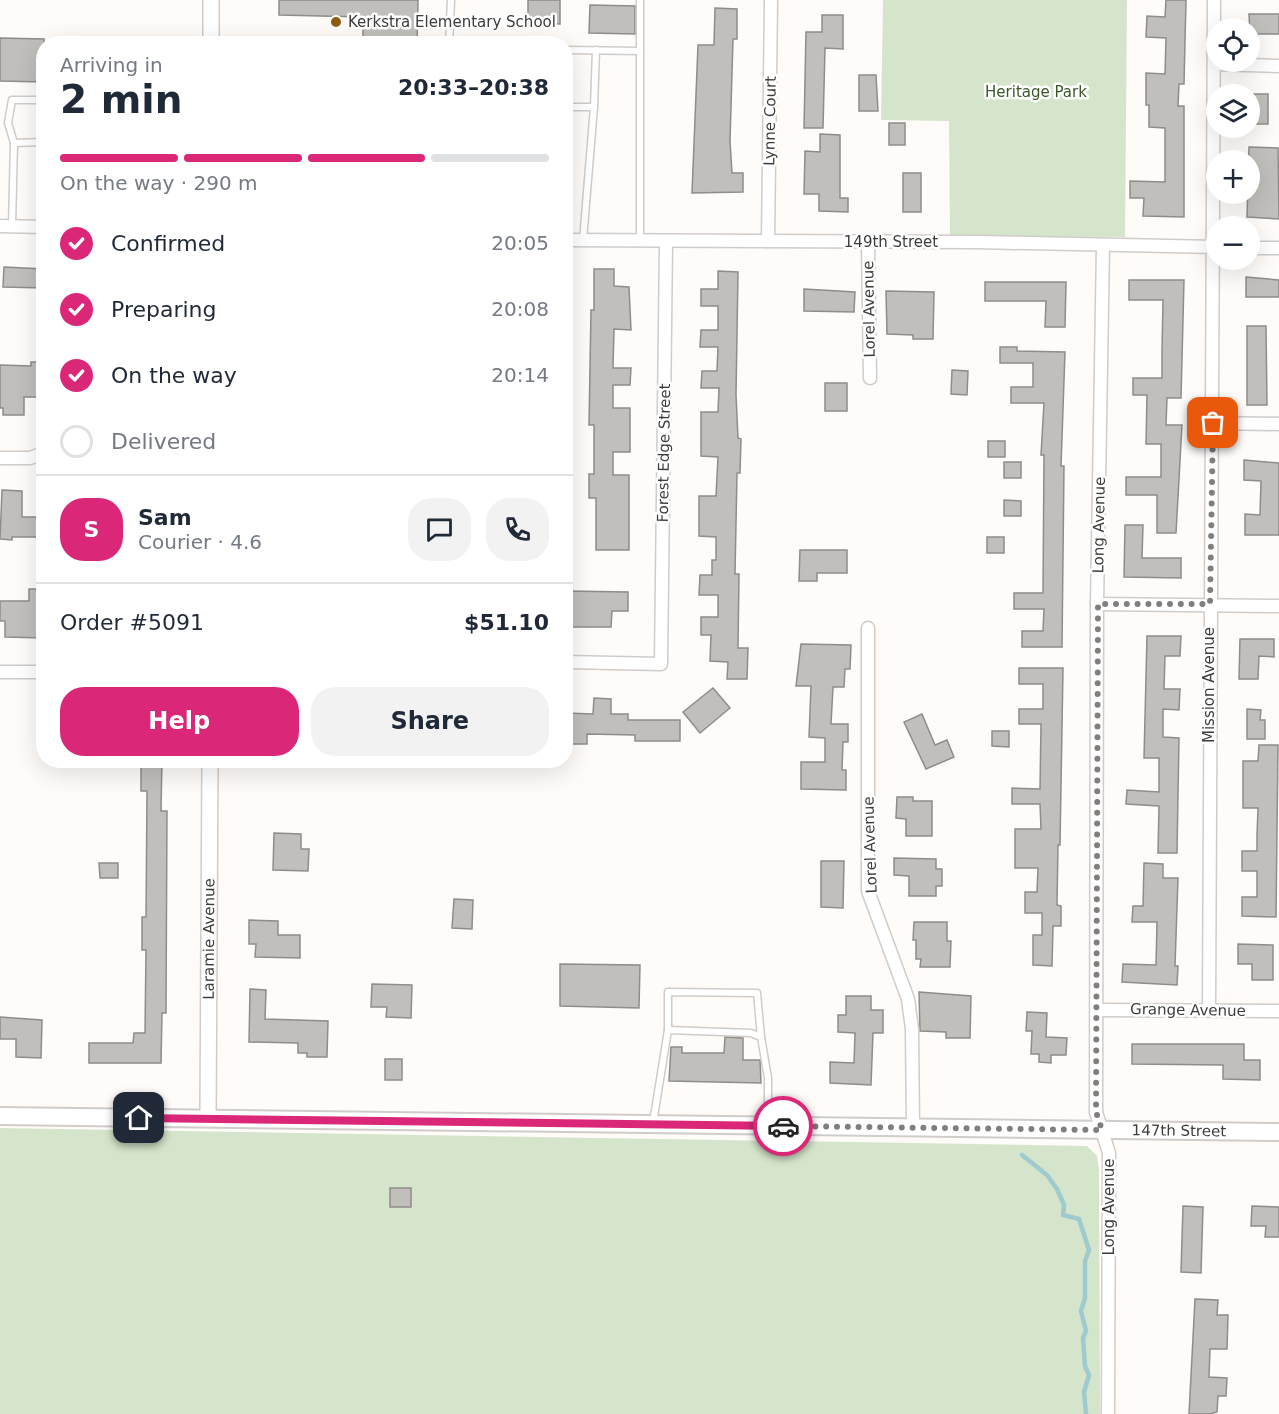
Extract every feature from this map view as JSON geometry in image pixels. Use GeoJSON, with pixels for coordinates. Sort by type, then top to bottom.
{"type":"FeatureCollection","features":[{"type":"Feature","properties":{"kind":"main road","name":"147th Street"},"geometry":{"type":"LineString","coordinates":[[0,1116],[1279,1132]]}},
{"type":"Feature","properties":{"kind":"street"},"geometry":{"type":"LineString","coordinates":[[211,0],[211,36]]}},
{"type":"Feature","properties":{"kind":"street","name":"Lynne Court"},"geometry":{"type":"LineString","coordinates":[[768,241],[771,0]]}},
{"type":"Feature","properties":{"kind":"street","name":"Mission Avenue"},"geometry":{"type":"LineString","coordinates":[[1214,0],[1214,18]]}},
{"type":"Feature","properties":{"kind":"street"},"geometry":{"type":"LineString","coordinates":[[1260,65],[1279,66]]}},
{"type":"Feature","properties":{"kind":"street","name":"Mission Avenue"},"geometry":{"type":"LineString","coordinates":[[1214,72],[1215,216]]}},
{"type":"Feature","properties":{"kind":"street"},"geometry":{"type":"LineString","coordinates":[[6,227],[36,227]]}},
{"type":"Feature","properties":{"kind":"street","name":"149th Street"},"geometry":{"type":"LineString","coordinates":[[573,240],[1206,248]]}},
{"type":"Feature","properties":{"kind":"street","name":"Forest Edge Street"},"geometry":{"type":"LineString","coordinates":[[573,662],[661,664],[666,242]]}},
{"type":"Feature","properties":{"kind":"street","name":"Lorel Avenue"},"geometry":{"type":"LineString","coordinates":[[868,242],[870,378]]}},
{"type":"Feature","properties":{"kind":"street","name":"Long Avenue"},"geometry":{"type":"LineString","coordinates":[[1103,246],[1098,604],[1096,1112],[1109,1153],[1107,1414]]}},
{"type":"Feature","properties":{"kind":"street"},"geometry":{"type":"LineString","coordinates":[[1260,248],[1279,248]]}},
{"type":"Feature","properties":{"kind":"street","name":"Mission Avenue"},"geometry":{"type":"LineString","coordinates":[[1209,1011],[1210,604],[1215,270]]}},
{"type":"Feature","properties":{"kind":"street"},"geometry":{"type":"LineString","coordinates":[[1213,423],[1279,424]]}},
{"type":"Feature","properties":{"kind":"street"},"geometry":{"type":"LineString","coordinates":[[0,458],[36,456]]}},
{"type":"Feature","properties":{"kind":"street"},"geometry":{"type":"LineString","coordinates":[[1098,604],[1279,606]]}},
{"type":"Feature","properties":{"kind":"street","name":"Lorel Avenue"},"geometry":{"type":"LineString","coordinates":[[868,628],[868,891],[908,999],[912,1029],[913,1128]]}},
{"type":"Feature","properties":{"kind":"street"},"geometry":{"type":"LineString","coordinates":[[0,672],[36,672]]}},
{"type":"Feature","properties":{"kind":"street","name":"Laramie Avenue"},"geometry":{"type":"LineString","coordinates":[[208,1119],[210,768]]}},
{"type":"Feature","properties":{"kind":"street","name":"Grange Avenue"},"geometry":{"type":"LineString","coordinates":[[1098,1010],[1279,1011]]}},
{"type":"Feature","properties":{"kind":"lane"},"geometry":{"type":"LineString","coordinates":[[449,36],[451,0]]}},
{"type":"Feature","properties":{"kind":"lane"},"geometry":{"type":"LineString","coordinates":[[640,0],[640,241]]}},
{"type":"Feature","properties":{"kind":"lane"},"geometry":{"type":"LineString","coordinates":[[573,50],[640,51]]}},
{"type":"Feature","properties":{"kind":"lane"},"geometry":{"type":"LineString","coordinates":[[583,240],[594,107],[596,50]]}},
{"type":"Feature","properties":{"kind":"lane"},"geometry":{"type":"LineString","coordinates":[[6,227],[14,143],[8,123],[12,100],[36,99]]}},
{"type":"Feature","properties":{"kind":"lane"},"geometry":{"type":"LineString","coordinates":[[573,107],[594,107]]}},
{"type":"Feature","properties":{"kind":"lane"},"geometry":{"type":"LineString","coordinates":[[14,143],[36,142]]}},
{"type":"Feature","properties":{"kind":"lane"},"geometry":{"type":"LineString","coordinates":[[653,1124],[668,1030],[668,992],[756,993],[768,1078],[768,1126]]}},
{"type":"Feature","properties":{"kind":"lane"},"geometry":{"type":"LineString","coordinates":[[668,1030],[752,1033],[761,1037]]}},
{"type":"Feature","properties":{"kind":"green space","name":"Heritage Park"},"geometry":{"type":"Polygon","coordinates":[[[883,0],[1127,0],[1125,237],[950,236],[949,121],[881,120],[883,0]]]}},
{"type":"Feature","properties":{"kind":"green space"},"geometry":{"type":"Polygon","coordinates":[[[0,1128],[1087,1146],[1097,1156],[1099,1170],[1100,1414],[0,1414],[0,1128]]]}},
{"type":"Feature","properties":{"kind":"building"},"geometry":{"type":"Polygon","coordinates":[[[279,0],[418,0],[417,36],[363,36],[363,17],[279,15],[279,0]]]}},
{"type":"Feature","properties":{"kind":"building"},"geometry":{"type":"Polygon","coordinates":[[[528,0],[560,0],[560,24],[528,23],[528,0]]]}},
{"type":"Feature","properties":{"kind":"building"},"geometry":{"type":"Polygon","coordinates":[[[1166,0],[1186,0],[1184,84],[1179,84],[1178,106],[1184,106],[1184,217],[1143,216],[1144,198],[1130,198],[1130,181],[1165,182],[1165,128],[1149,127],[1146,73],[1165,74],[1166,38],[1146,37],[1147,16],[1165,17],[1166,0]]]}},
{"type":"Feature","properties":{"kind":"building"},"geometry":{"type":"Polygon","coordinates":[[[590,5],[635,6],[635,34],[589,33],[590,5]]]}},
{"type":"Feature","properties":{"kind":"building"},"geometry":{"type":"Polygon","coordinates":[[[715,8],[737,9],[737,39],[733,39],[730,141],[732,173],[743,173],[743,192],[692,193],[698,45],[714,45],[715,8]]]}},
{"type":"Feature","properties":{"kind":"building"},"geometry":{"type":"Polygon","coordinates":[[[1249,14],[1279,14],[1279,34],[1260,34],[1260,18],[1249,18],[1249,14]]]}},
{"type":"Feature","properties":{"kind":"building"},"geometry":{"type":"Polygon","coordinates":[[[822,15],[843,15],[843,49],[825,48],[823,128],[804,128],[806,32],[822,32],[822,15]]]}},
{"type":"Feature","properties":{"kind":"building"},"geometry":{"type":"Polygon","coordinates":[[[0,38],[36,39],[36,82],[0,81],[0,38]]]}},
{"type":"Feature","properties":{"kind":"building"},"geometry":{"type":"Polygon","coordinates":[[[859,75],[876,75],[878,111],[859,111],[859,75]]]}},
{"type":"Feature","properties":{"kind":"building"},"geometry":{"type":"Polygon","coordinates":[[[1260,94],[1268,94],[1268,124],[1260,124],[1260,94]]]}},
{"type":"Feature","properties":{"kind":"building"},"geometry":{"type":"Polygon","coordinates":[[[889,123],[905,123],[905,145],[889,145],[889,123]]]}},
{"type":"Feature","properties":{"kind":"building"},"geometry":{"type":"Polygon","coordinates":[[[820,134],[840,135],[840,198],[848,198],[848,212],[819,211],[819,194],[804,194],[805,151],[820,152],[820,134]]]}},
{"type":"Feature","properties":{"kind":"building"},"geometry":{"type":"Polygon","coordinates":[[[1249,147],[1278,148],[1279,219],[1247,216],[1247,204],[1260,204],[1260,150],[1249,150],[1249,147]]]}},
{"type":"Feature","properties":{"kind":"building"},"geometry":{"type":"Polygon","coordinates":[[[903,173],[921,173],[921,212],[903,212],[903,173]]]}},
{"type":"Feature","properties":{"kind":"building"},"geometry":{"type":"Polygon","coordinates":[[[4,267],[36,269],[36,288],[3,287],[4,267]]]}},
{"type":"Feature","properties":{"kind":"building"},"geometry":{"type":"Polygon","coordinates":[[[594,269],[614,269],[614,286],[629,287],[631,330],[614,329],[613,368],[631,368],[630,385],[613,385],[613,408],[630,408],[630,452],[613,452],[613,475],[629,475],[629,550],[596,550],[596,498],[589,498],[589,474],[594,474],[594,425],[589,425],[594,269]]]}},
{"type":"Feature","properties":{"kind":"building"},"geometry":{"type":"Polygon","coordinates":[[[718,271],[738,272],[736,395],[738,438],[741,439],[740,473],[737,473],[735,574],[739,574],[738,648],[748,648],[747,679],[727,679],[728,662],[710,661],[711,635],[701,635],[701,617],[718,617],[718,595],[699,595],[700,575],[712,575],[712,560],[716,560],[716,537],[699,536],[699,496],[716,496],[718,457],[701,456],[701,412],[718,412],[719,388],[701,388],[702,371],[717,371],[718,347],[700,347],[701,330],[718,330],[718,306],[701,306],[701,289],[718,289],[718,271]]]}},
{"type":"Feature","properties":{"kind":"building"},"geometry":{"type":"Polygon","coordinates":[[[1246,277],[1279,280],[1279,297],[1246,297],[1246,277]]]}},
{"type":"Feature","properties":{"kind":"building"},"geometry":{"type":"Polygon","coordinates":[[[1129,280],[1184,280],[1181,398],[1167,398],[1166,425],[1182,425],[1176,533],[1157,533],[1157,495],[1126,495],[1126,477],[1161,477],[1161,444],[1146,444],[1147,395],[1133,395],[1133,378],[1162,378],[1163,300],[1129,300],[1129,280]]]}},
{"type":"Feature","properties":{"kind":"building"},"geometry":{"type":"Polygon","coordinates":[[[985,282],[1066,282],[1065,327],[1045,327],[1046,301],[985,301],[985,282]]]}},
{"type":"Feature","properties":{"kind":"building"},"geometry":{"type":"Polygon","coordinates":[[[804,289],[855,292],[854,312],[804,311],[804,289]]]}},
{"type":"Feature","properties":{"kind":"building"},"geometry":{"type":"Polygon","coordinates":[[[886,291],[934,292],[933,339],[913,339],[913,335],[887,334],[886,291]]]}},
{"type":"Feature","properties":{"kind":"building"},"geometry":{"type":"Polygon","coordinates":[[[1247,326],[1266,326],[1267,405],[1247,405],[1247,326]]]}},
{"type":"Feature","properties":{"kind":"building"},"geometry":{"type":"Polygon","coordinates":[[[1000,347],[1017,347],[1017,351],[1065,352],[1061,466],[1064,466],[1062,647],[1022,647],[1022,631],[1043,631],[1044,609],[1014,609],[1014,593],[1043,593],[1044,455],[1041,455],[1044,403],[1011,403],[1011,387],[1033,387],[1033,363],[1000,363],[1000,347]]]}},
{"type":"Feature","properties":{"kind":"building"},"geometry":{"type":"Polygon","coordinates":[[[31,362],[36,362],[36,397],[24,397],[24,415],[3,415],[3,408],[0,408],[0,365],[31,366],[31,362]]]}},
{"type":"Feature","properties":{"kind":"building"},"geometry":{"type":"Polygon","coordinates":[[[952,370],[968,371],[967,395],[951,394],[952,370]]]}},
{"type":"Feature","properties":{"kind":"building"},"geometry":{"type":"Polygon","coordinates":[[[825,383],[847,383],[847,411],[825,411],[825,383]]]}},
{"type":"Feature","properties":{"kind":"building"},"geometry":{"type":"Polygon","coordinates":[[[988,441],[1005,441],[1005,457],[988,457],[988,441]]]}},
{"type":"Feature","properties":{"kind":"building"},"geometry":{"type":"Polygon","coordinates":[[[1244,460],[1279,463],[1279,535],[1245,535],[1245,514],[1260,515],[1261,481],[1244,480],[1244,460]]]}},
{"type":"Feature","properties":{"kind":"building"},"geometry":{"type":"Polygon","coordinates":[[[1004,462],[1021,462],[1021,478],[1004,478],[1004,462]]]}},
{"type":"Feature","properties":{"kind":"building"},"geometry":{"type":"Polygon","coordinates":[[[2,490],[22,491],[22,517],[36,517],[36,537],[0,539],[2,490]]]}},
{"type":"Feature","properties":{"kind":"building"},"geometry":{"type":"Polygon","coordinates":[[[1004,500],[1021,501],[1021,516],[1004,516],[1004,500]]]}},
{"type":"Feature","properties":{"kind":"building"},"geometry":{"type":"Polygon","coordinates":[[[1125,525],[1143,525],[1142,558],[1181,558],[1181,578],[1124,577],[1125,525]]]}},
{"type":"Feature","properties":{"kind":"building"},"geometry":{"type":"Polygon","coordinates":[[[987,537],[1004,537],[1004,553],[987,553],[987,537]]]}},
{"type":"Feature","properties":{"kind":"building"},"geometry":{"type":"Polygon","coordinates":[[[800,550],[847,550],[847,573],[817,573],[817,581],[799,581],[800,550]]]}},
{"type":"Feature","properties":{"kind":"building"},"geometry":{"type":"Polygon","coordinates":[[[29,589],[36,589],[36,638],[5,637],[5,621],[0,621],[0,601],[29,601],[29,589]]]}},
{"type":"Feature","properties":{"kind":"building"},"geometry":{"type":"Polygon","coordinates":[[[573,591],[628,592],[628,611],[612,611],[611,627],[573,627],[573,591]]]}},
{"type":"Feature","properties":{"kind":"building"},"geometry":{"type":"Polygon","coordinates":[[[1147,636],[1181,636],[1180,656],[1165,656],[1164,689],[1180,689],[1179,710],[1163,709],[1163,737],[1179,738],[1177,853],[1158,853],[1159,806],[1126,804],[1127,790],[1159,792],[1159,758],[1144,758],[1147,636]]]}},
{"type":"Feature","properties":{"kind":"building"},"geometry":{"type":"Polygon","coordinates":[[[1240,639],[1274,639],[1274,657],[1259,656],[1258,679],[1239,679],[1240,639]]]}},
{"type":"Feature","properties":{"kind":"building"},"geometry":{"type":"Polygon","coordinates":[[[801,644],[851,645],[850,669],[845,669],[844,687],[833,687],[831,724],[848,724],[848,742],[843,742],[842,770],[846,770],[846,790],[801,789],[801,762],[825,762],[825,738],[809,737],[811,686],[796,686],[801,644]]]}},
{"type":"Feature","properties":{"kind":"building"},"geometry":{"type":"Polygon","coordinates":[[[1019,668],[1063,668],[1057,905],[1061,906],[1061,926],[1053,926],[1052,966],[1033,965],[1033,935],[1042,935],[1042,913],[1025,913],[1025,892],[1037,892],[1038,868],[1015,868],[1015,829],[1041,829],[1040,804],[1012,804],[1012,788],[1040,789],[1041,724],[1019,724],[1019,709],[1043,709],[1043,684],[1019,684],[1019,668]]]}},
{"type":"Feature","properties":{"kind":"building"},"geometry":{"type":"Polygon","coordinates":[[[713,688],[730,708],[700,733],[683,712],[713,688]]]}},
{"type":"Feature","properties":{"kind":"building"},"geometry":{"type":"Polygon","coordinates":[[[594,698],[611,699],[611,714],[628,714],[628,720],[680,720],[680,741],[635,741],[635,735],[587,734],[587,744],[573,744],[573,713],[593,714],[594,698]]]}},
{"type":"Feature","properties":{"kind":"building"},"geometry":{"type":"Polygon","coordinates":[[[1247,709],[1261,710],[1260,720],[1265,720],[1265,739],[1247,739],[1247,709]]]}},
{"type":"Feature","properties":{"kind":"building"},"geometry":{"type":"Polygon","coordinates":[[[922,714],[935,745],[947,740],[954,757],[926,769],[904,722],[922,714]]]}},
{"type":"Feature","properties":{"kind":"building"},"geometry":{"type":"Polygon","coordinates":[[[992,731],[1009,731],[1009,747],[992,746],[992,731]]]}},
{"type":"Feature","properties":{"kind":"building"},"geometry":{"type":"Polygon","coordinates":[[[1259,745],[1278,745],[1276,917],[1242,916],[1242,897],[1257,897],[1257,871],[1242,871],[1242,851],[1257,851],[1258,808],[1243,808],[1243,761],[1258,761],[1259,745]]]}},
{"type":"Feature","properties":{"kind":"building"},"geometry":{"type":"Polygon","coordinates":[[[141,768],[162,768],[161,811],[167,811],[166,1013],[162,1013],[161,1063],[89,1063],[89,1043],[133,1043],[134,1033],[145,1033],[146,950],[142,950],[142,917],[146,917],[147,791],[141,791],[141,768]]]}},
{"type":"Feature","properties":{"kind":"building"},"geometry":{"type":"Polygon","coordinates":[[[897,797],[913,797],[913,801],[932,801],[932,836],[906,836],[906,819],[896,818],[897,797]]]}},
{"type":"Feature","properties":{"kind":"building"},"geometry":{"type":"Polygon","coordinates":[[[274,833],[301,834],[301,849],[309,849],[308,871],[273,870],[274,833]]]}},
{"type":"Feature","properties":{"kind":"building"},"geometry":{"type":"Polygon","coordinates":[[[894,858],[936,859],[936,869],[942,869],[942,886],[936,886],[936,896],[909,896],[909,876],[894,875],[894,858]]]}},
{"type":"Feature","properties":{"kind":"building"},"geometry":{"type":"Polygon","coordinates":[[[821,861],[844,861],[843,908],[821,907],[821,861]]]}},
{"type":"Feature","properties":{"kind":"building"},"geometry":{"type":"Polygon","coordinates":[[[99,863],[118,863],[118,878],[100,878],[99,863]]]}},
{"type":"Feature","properties":{"kind":"building"},"geometry":{"type":"Polygon","coordinates":[[[1144,863],[1163,864],[1163,878],[1178,878],[1175,966],[1178,966],[1177,985],[1122,982],[1123,964],[1156,965],[1157,922],[1132,922],[1133,906],[1143,906],[1144,863]]]}},
{"type":"Feature","properties":{"kind":"building"},"geometry":{"type":"Polygon","coordinates":[[[454,899],[473,900],[472,929],[452,928],[454,899]]]}},
{"type":"Feature","properties":{"kind":"building"},"geometry":{"type":"Polygon","coordinates":[[[249,920],[278,921],[278,935],[300,935],[300,958],[255,957],[256,944],[249,944],[249,920]]]}},
{"type":"Feature","properties":{"kind":"building"},"geometry":{"type":"Polygon","coordinates":[[[914,922],[947,922],[947,941],[951,941],[950,967],[920,967],[921,959],[916,959],[916,940],[913,940],[914,922]]]}},
{"type":"Feature","properties":{"kind":"building"},"geometry":{"type":"Polygon","coordinates":[[[1238,944],[1273,945],[1273,980],[1252,980],[1252,964],[1238,964],[1238,944]]]}},
{"type":"Feature","properties":{"kind":"building"},"geometry":{"type":"Polygon","coordinates":[[[560,964],[640,965],[639,1008],[560,1006],[560,964]]]}},
{"type":"Feature","properties":{"kind":"building"},"geometry":{"type":"Polygon","coordinates":[[[372,984],[412,985],[411,1018],[386,1017],[387,1007],[371,1007],[372,984]]]}},
{"type":"Feature","properties":{"kind":"building"},"geometry":{"type":"Polygon","coordinates":[[[250,989],[266,990],[265,1019],[328,1021],[327,1057],[307,1057],[307,1053],[298,1053],[298,1043],[249,1042],[250,989]]]}},
{"type":"Feature","properties":{"kind":"building"},"geometry":{"type":"Polygon","coordinates":[[[919,992],[971,996],[970,1038],[946,1038],[946,1032],[920,1031],[919,992]]]}},
{"type":"Feature","properties":{"kind":"building"},"geometry":{"type":"Polygon","coordinates":[[[846,996],[871,996],[871,1010],[883,1010],[883,1033],[873,1033],[871,1085],[830,1083],[830,1062],[854,1063],[855,1033],[838,1032],[838,1015],[846,1015],[846,996]]]}},
{"type":"Feature","properties":{"kind":"building"},"geometry":{"type":"Polygon","coordinates":[[[1027,1012],[1047,1013],[1046,1037],[1067,1038],[1066,1055],[1051,1055],[1051,1063],[1039,1062],[1039,1054],[1031,1054],[1032,1031],[1026,1031],[1027,1012]]]}},
{"type":"Feature","properties":{"kind":"building"},"geometry":{"type":"Polygon","coordinates":[[[0,1017],[42,1020],[41,1058],[16,1057],[16,1039],[0,1039],[0,1017]]]}},
{"type":"Feature","properties":{"kind":"building"},"geometry":{"type":"Polygon","coordinates":[[[725,1037],[743,1038],[743,1060],[760,1060],[761,1083],[669,1081],[671,1047],[682,1047],[682,1053],[724,1053],[725,1037]]]}},
{"type":"Feature","properties":{"kind":"building"},"geometry":{"type":"Polygon","coordinates":[[[1132,1044],[1244,1044],[1244,1060],[1260,1060],[1260,1080],[1223,1079],[1223,1065],[1132,1064],[1132,1044]]]}},
{"type":"Feature","properties":{"kind":"building"},"geometry":{"type":"Polygon","coordinates":[[[385,1059],[402,1059],[402,1080],[385,1080],[385,1059]]]}},
{"type":"Feature","properties":{"kind":"building"},"geometry":{"type":"Polygon","coordinates":[[[390,1188],[411,1188],[411,1207],[390,1207],[390,1188]]]}},
{"type":"Feature","properties":{"kind":"building"},"geometry":{"type":"Polygon","coordinates":[[[1183,1206],[1203,1207],[1201,1273],[1181,1272],[1183,1206]]]}},
{"type":"Feature","properties":{"kind":"building"},"geometry":{"type":"Polygon","coordinates":[[[1252,1206],[1279,1207],[1279,1237],[1265,1237],[1266,1226],[1251,1226],[1252,1206]]]}},
{"type":"Feature","properties":{"kind":"building"},"geometry":{"type":"Polygon","coordinates":[[[1195,1299],[1218,1300],[1217,1315],[1228,1315],[1227,1349],[1210,1349],[1209,1377],[1227,1378],[1226,1396],[1218,1396],[1217,1412],[1210,1414],[1189,1414],[1195,1299]]]}},
{"type":"Feature","properties":{"kind":"waterway"},"geometry":{"type":"LineString","coordinates":[[1022,1155],[1047,1175],[1057,1189],[1064,1205],[1063,1215],[1079,1219],[1089,1250],[1085,1261],[1085,1298],[1081,1311],[1086,1331],[1083,1338],[1085,1366],[1089,1375],[1084,1392],[1086,1414]]}},
{"type":"Feature","properties":{"kind":"way so far"},"geometry":{"type":"LineString","coordinates":[[783,1126],[1102,1130],[1096,1112],[1098,604],[1210,604],[1213,423]]}},
{"type":"Feature","properties":{"kind":"place","name":"Kerkstra Elementary School"},"geometry":{"type":"Point","coordinates":[336,22]}},
{"type":"Feature","properties":{"kind":"route"},"geometry":{"type":"LineString","coordinates":[[139,1118],[783,1126]]}}]}
